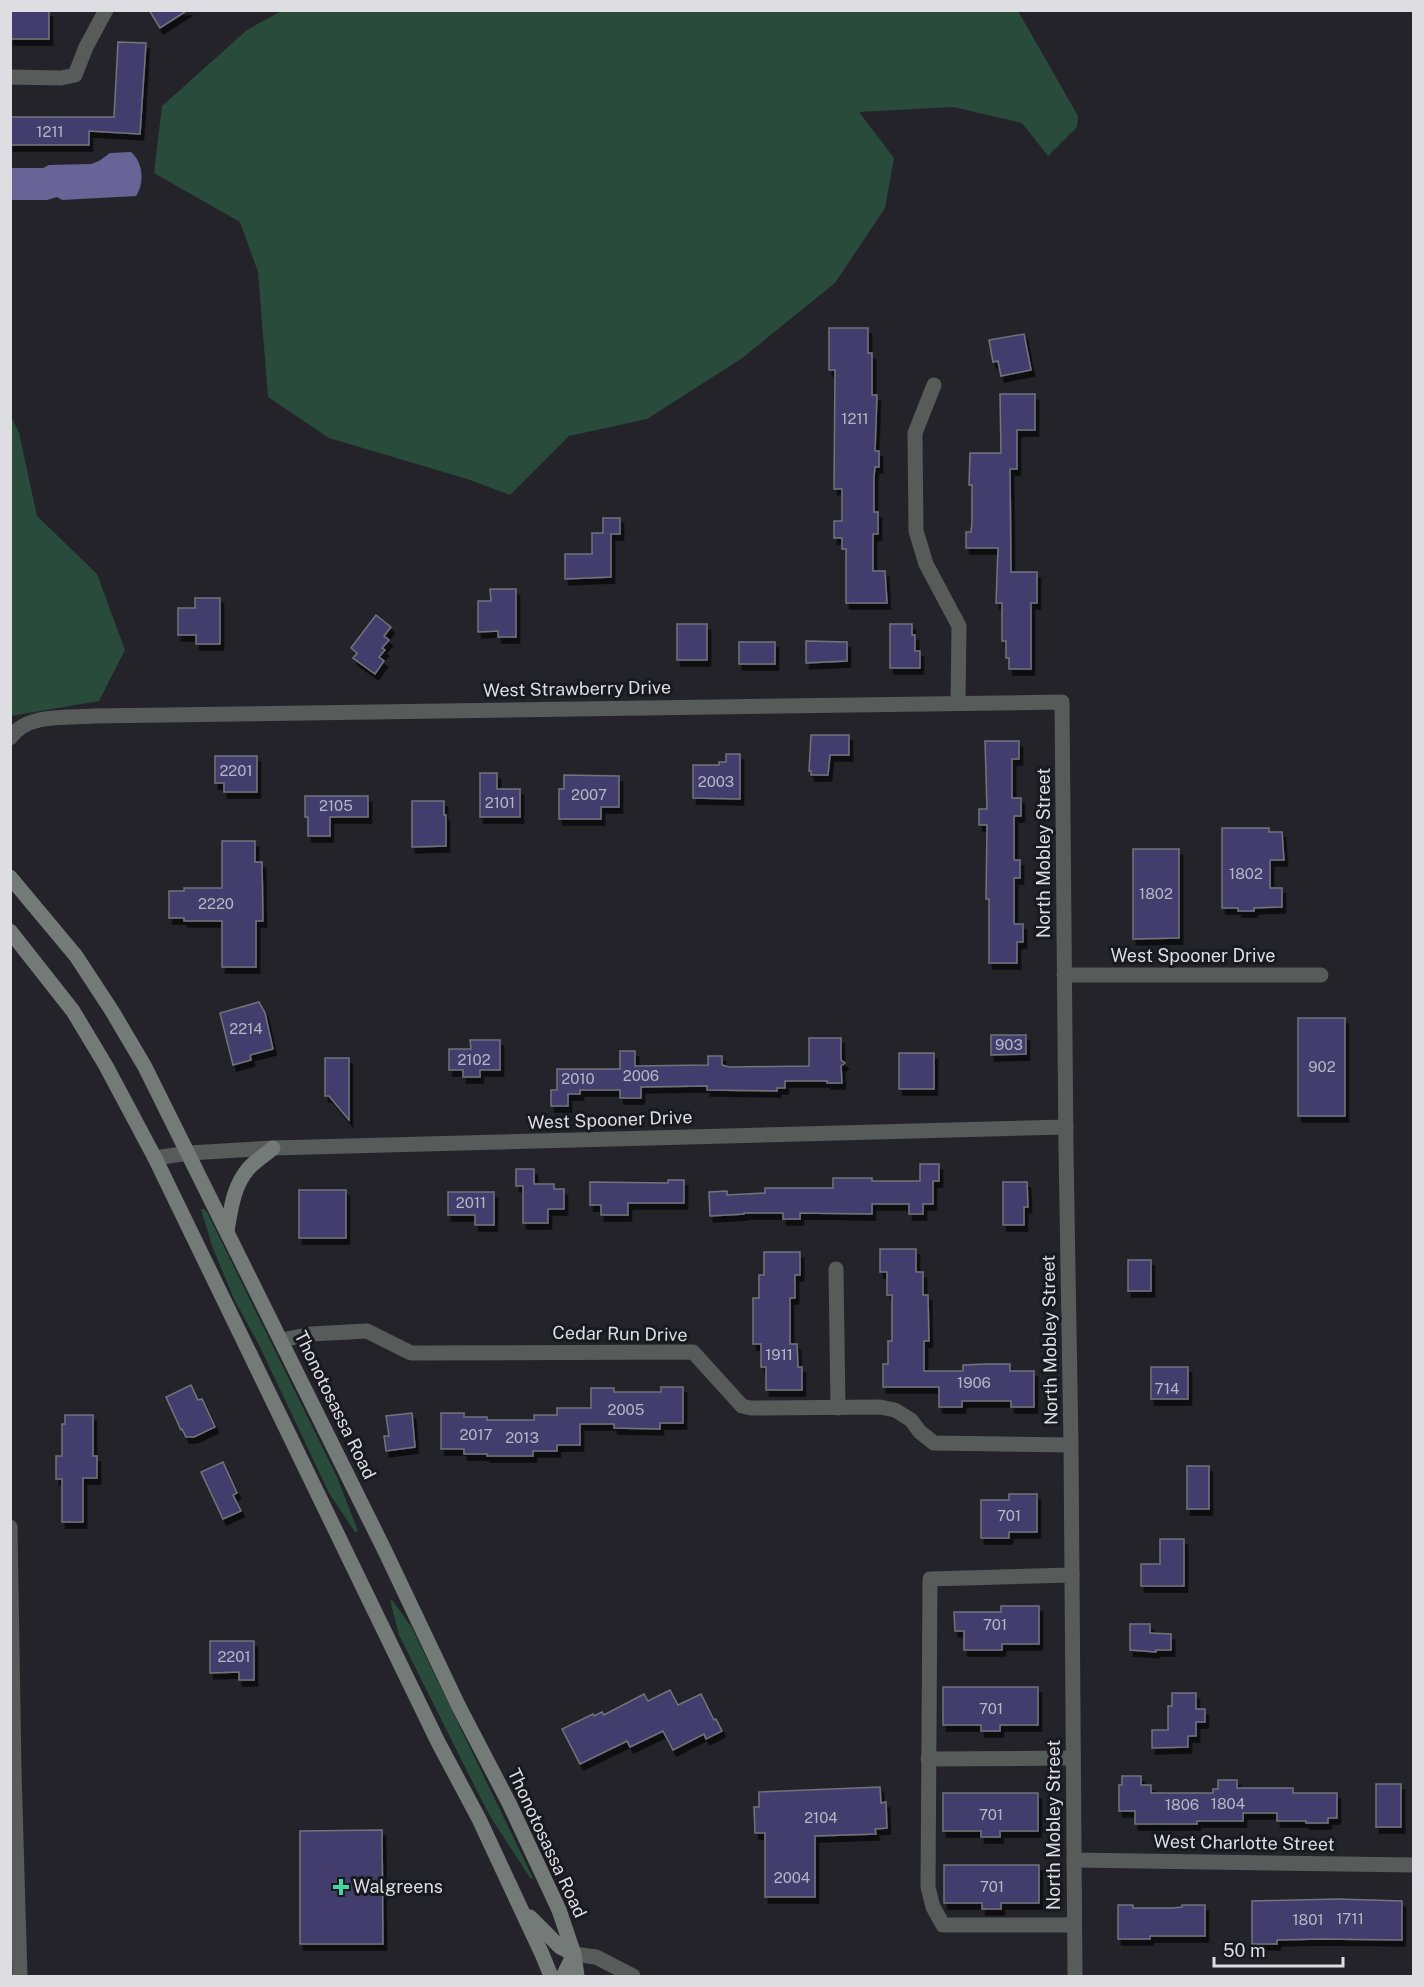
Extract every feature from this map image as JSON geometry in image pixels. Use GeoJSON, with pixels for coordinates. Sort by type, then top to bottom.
{"type":"FeatureCollection","features":[{"type":"Feature","properties":{"kind":"main road","name":"Thonotosassa Road"},"geometry":{"type":"LineString","coordinates":[[10,877],[76,956],[145,1067],[386,1551],[458,1705],[509,1803],[559,1910],[574,1954],[578,1977]]}},
{"type":"Feature","properties":{"kind":"main road"},"geometry":{"type":"LineString","coordinates":[[10,931],[73,1011],[106,1066],[155,1158],[438,1742],[479,1819],[550,1977]]}},
{"type":"Feature","properties":{"kind":"main road"},"geometry":{"type":"LineString","coordinates":[[227,1231],[233,1197],[239,1182],[249,1168],[273,1148]]}},
{"type":"Feature","properties":{"kind":"main road"},"geometry":{"type":"LineString","coordinates":[[521,1909],[560,1947],[574,1954],[563,1977]]}},
{"type":"Feature","properties":{"kind":"street"},"geometry":{"type":"LineString","coordinates":[[10,77],[61,78],[75,75],[86,47],[106,10]]}},
{"type":"Feature","properties":{"kind":"street"},"geometry":{"type":"LineString","coordinates":[[934,386],[915,433],[916,531],[926,564],[959,626],[958,703]]}},
{"type":"Feature","properties":{"kind":"street","name":"West Strawberry Drive"},"geometry":{"type":"LineString","coordinates":[[10,738],[26,723],[93,716],[1062,702]]}},
{"type":"Feature","properties":{"kind":"street","name":"North Mobley Street"},"geometry":{"type":"LineString","coordinates":[[1062,702],[1075,1977]]}},
{"type":"Feature","properties":{"kind":"street","name":"West Spooner Drive"},"geometry":{"type":"LineString","coordinates":[[1064,975],[1321,975]]}},
{"type":"Feature","properties":{"kind":"street","name":"West Spooner Drive"},"geometry":{"type":"LineString","coordinates":[[155,1158],[189,1153],[273,1148],[1066,1127]]}},
{"type":"Feature","properties":{"kind":"street"},"geometry":{"type":"LineString","coordinates":[[836,1269],[838,1408]]}},
{"type":"Feature","properties":{"kind":"street","name":"Cedar Run Drive"},"geometry":{"type":"LineString","coordinates":[[282,1340],[311,1334],[367,1331],[411,1353],[693,1352],[742,1406],[759,1410],[880,1407],[895,1410],[911,1420],[920,1432],[934,1443],[1071,1444]]}},
{"type":"Feature","properties":{"kind":"street"},"geometry":{"type":"LineString","coordinates":[[10,1527],[20,1977]]}},
{"type":"Feature","properties":{"kind":"street"},"geometry":{"type":"LineString","coordinates":[[1072,1575],[930,1579],[928,1887],[933,1907],[943,1925],[1074,1925]]}},
{"type":"Feature","properties":{"kind":"street"},"geometry":{"type":"LineString","coordinates":[[928,1759],[1073,1758]]}},
{"type":"Feature","properties":{"kind":"street","name":"West Charlotte Street"},"geometry":{"type":"LineString","coordinates":[[1074,1860],[1413,1865]]}},
{"type":"Feature","properties":{"kind":"street"},"geometry":{"type":"LineString","coordinates":[[574,1954],[596,1957],[633,1977]]}},
{"type":"Feature","properties":{"kind":"green space"},"geometry":{"type":"Polygon","coordinates":[[[281,11],[1018,11],[1078,116],[1077,127],[1048,156],[1022,123],[953,107],[859,112],[894,158],[885,208],[835,283],[741,359],[647,419],[569,436],[510,495],[467,479],[329,438],[268,397],[258,272],[240,222],[154,173],[162,106],[247,30],[281,11]]]}},
{"type":"Feature","properties":{"kind":"green space"},"geometry":{"type":"Polygon","coordinates":[[[10,414],[19,433],[37,516],[97,574],[125,650],[99,701],[11,716],[10,414]]]}},
{"type":"Feature","properties":{"kind":"green space"},"geometry":{"type":"Polygon","coordinates":[[[201,1209],[207,1212],[337,1477],[358,1531],[355,1532],[329,1493],[259,1345],[234,1299],[212,1246],[201,1209]]]}},
{"type":"Feature","properties":{"kind":"green space"},"geometry":{"type":"Polygon","coordinates":[[[390,1600],[412,1628],[533,1878],[531,1879],[491,1818],[475,1787],[399,1635],[390,1600]]]}},
{"type":"Feature","properties":{"kind":"shaded area"},"geometry":{"type":"Polygon","coordinates":[[[131,152],[138,161],[142,179],[136,196],[11,200],[11,168],[91,164],[110,153],[131,152]]]}},
{"type":"Feature","properties":{"kind":"building"},"geometry":{"type":"Polygon","coordinates":[[[149,10],[188,10],[160,28],[149,10]]]}},
{"type":"Feature","properties":{"kind":"building"},"geometry":{"type":"Polygon","coordinates":[[[10,11],[49,11],[49,39],[10,39],[10,11]]]}},
{"type":"Feature","properties":{"kind":"building"},"geometry":{"type":"Polygon","coordinates":[[[118,42],[146,43],[140,134],[89,131],[89,145],[10,145],[10,117],[114,117],[118,42]]]}},
{"type":"Feature","properties":{"kind":"building"},"geometry":{"type":"Polygon","coordinates":[[[829,328],[868,328],[868,353],[872,353],[872,395],[877,395],[875,451],[879,451],[879,467],[875,467],[874,477],[874,512],[878,512],[878,534],[873,534],[873,571],[885,571],[887,603],[846,603],[846,549],[842,549],[842,538],[834,538],[834,521],[842,521],[842,489],[834,489],[835,370],[829,370],[829,328]]]}},
{"type":"Feature","properties":{"kind":"building"},"geometry":{"type":"Polygon","coordinates":[[[1024,334],[1031,370],[1001,376],[998,361],[993,362],[989,340],[1024,334]]]}},
{"type":"Feature","properties":{"kind":"building"},"geometry":{"type":"Polygon","coordinates":[[[1000,394],[1035,394],[1035,430],[1017,430],[1017,469],[1010,469],[1011,572],[1037,572],[1037,603],[1031,603],[1031,669],[1009,669],[1009,658],[1006,658],[1006,641],[1002,641],[1002,603],[996,603],[998,548],[966,548],[966,532],[971,532],[972,522],[972,485],[969,485],[970,453],[1001,453],[1000,394]]]}},
{"type":"Feature","properties":{"kind":"building"},"geometry":{"type":"Polygon","coordinates":[[[603,518],[620,518],[620,534],[611,534],[611,577],[565,579],[565,554],[592,554],[592,533],[603,533],[603,518]]]}},
{"type":"Feature","properties":{"kind":"building"},"geometry":{"type":"Polygon","coordinates":[[[490,589],[516,589],[516,637],[498,637],[498,631],[478,632],[478,601],[491,601],[490,589]]]}},
{"type":"Feature","properties":{"kind":"building"},"geometry":{"type":"Polygon","coordinates":[[[195,598],[220,598],[220,644],[196,644],[196,635],[178,635],[178,608],[195,608],[195,598]]]}},
{"type":"Feature","properties":{"kind":"building"},"geometry":{"type":"Polygon","coordinates":[[[376,615],[391,627],[384,636],[389,640],[382,648],[385,650],[379,657],[384,661],[375,674],[353,658],[357,653],[351,648],[376,615]]]}},
{"type":"Feature","properties":{"kind":"building"},"geometry":{"type":"Polygon","coordinates":[[[677,624],[707,624],[707,660],[677,660],[677,624]]]}},
{"type":"Feature","properties":{"kind":"building"},"geometry":{"type":"Polygon","coordinates":[[[890,624],[912,624],[915,651],[920,651],[920,668],[890,668],[890,624]]]}},
{"type":"Feature","properties":{"kind":"building"},"geometry":{"type":"Polygon","coordinates":[[[806,641],[847,642],[847,661],[806,663],[806,641]]]}},
{"type":"Feature","properties":{"kind":"building"},"geometry":{"type":"Polygon","coordinates":[[[739,642],[775,642],[775,664],[739,664],[739,642]]]}},
{"type":"Feature","properties":{"kind":"building"},"geometry":{"type":"Polygon","coordinates":[[[811,735],[849,735],[849,755],[830,755],[828,775],[811,775],[809,771],[811,735]]]}},
{"type":"Feature","properties":{"kind":"building"},"geometry":{"type":"Polygon","coordinates":[[[985,741],[1019,741],[1019,759],[1012,759],[1012,798],[1021,798],[1021,816],[1014,816],[1014,860],[1020,860],[1020,878],[1014,878],[1014,924],[1023,924],[1023,942],[1017,942],[1017,963],[989,963],[989,899],[986,899],[987,825],[979,825],[979,809],[987,809],[985,741]]]}},
{"type":"Feature","properties":{"kind":"building"},"geometry":{"type":"Polygon","coordinates":[[[726,754],[740,754],[740,799],[693,798],[693,765],[719,765],[719,762],[726,762],[726,754]]]}},
{"type":"Feature","properties":{"kind":"building"},"geometry":{"type":"Polygon","coordinates":[[[215,756],[257,756],[257,792],[224,792],[224,783],[215,783],[215,756]]]}},
{"type":"Feature","properties":{"kind":"building"},"geometry":{"type":"Polygon","coordinates":[[[480,773],[497,773],[497,789],[520,789],[520,817],[480,817],[480,773]]]}},
{"type":"Feature","properties":{"kind":"building"},"geometry":{"type":"Polygon","coordinates":[[[564,775],[619,776],[619,807],[601,807],[601,819],[559,819],[559,789],[564,789],[564,775]]]}},
{"type":"Feature","properties":{"kind":"building"},"geometry":{"type":"Polygon","coordinates":[[[305,796],[368,796],[368,817],[330,817],[330,836],[308,836],[305,796]]]}},
{"type":"Feature","properties":{"kind":"building"},"geometry":{"type":"Polygon","coordinates":[[[412,801],[444,801],[446,846],[412,847],[412,801]]]}},
{"type":"Feature","properties":{"kind":"building"},"geometry":{"type":"Polygon","coordinates":[[[1222,828],[1269,828],[1269,832],[1282,832],[1284,860],[1270,860],[1270,888],[1282,888],[1282,907],[1254,908],[1254,911],[1222,908],[1222,828]]]}},
{"type":"Feature","properties":{"kind":"building"},"geometry":{"type":"Polygon","coordinates":[[[222,841],[255,841],[255,862],[262,862],[263,921],[256,921],[256,967],[222,967],[222,921],[184,921],[184,918],[169,918],[169,891],[184,891],[184,888],[222,888],[222,841]]]}},
{"type":"Feature","properties":{"kind":"building"},"geometry":{"type":"Polygon","coordinates":[[[1133,849],[1179,849],[1179,938],[1133,939],[1133,849]]]}},
{"type":"Feature","properties":{"kind":"building"},"geometry":{"type":"Polygon","coordinates":[[[259,1002],[265,1013],[273,1049],[250,1055],[251,1060],[233,1065],[220,1013],[259,1002]]]}},
{"type":"Feature","properties":{"kind":"building"},"geometry":{"type":"Polygon","coordinates":[[[1298,1018],[1345,1018],[1345,1116],[1298,1116],[1298,1018]]]}},
{"type":"Feature","properties":{"kind":"building"},"geometry":{"type":"Polygon","coordinates":[[[991,1035],[1026,1035],[1026,1054],[991,1055],[991,1035]]]}},
{"type":"Feature","properties":{"kind":"building"},"geometry":{"type":"Polygon","coordinates":[[[809,1038],[841,1038],[841,1060],[845,1063],[841,1066],[842,1083],[785,1081],[785,1088],[777,1088],[777,1091],[707,1090],[707,1086],[641,1087],[641,1098],[620,1098],[620,1090],[580,1090],[580,1094],[568,1094],[568,1106],[551,1106],[551,1090],[557,1090],[557,1069],[620,1069],[620,1051],[635,1051],[635,1066],[708,1065],[708,1056],[722,1056],[722,1065],[729,1067],[809,1066],[809,1038]]]}},
{"type":"Feature","properties":{"kind":"building"},"geometry":{"type":"Polygon","coordinates":[[[470,1040],[500,1040],[500,1070],[480,1070],[480,1077],[463,1077],[463,1070],[449,1070],[449,1049],[471,1049],[470,1040]]]}},
{"type":"Feature","properties":{"kind":"building"},"geometry":{"type":"Polygon","coordinates":[[[899,1053],[934,1053],[934,1089],[899,1089],[899,1053]]]}},
{"type":"Feature","properties":{"kind":"building"},"geometry":{"type":"Polygon","coordinates":[[[325,1058],[349,1058],[349,1120],[329,1096],[325,1096],[325,1058]]]}},
{"type":"Feature","properties":{"kind":"building"},"geometry":{"type":"Polygon","coordinates":[[[920,1164],[939,1164],[939,1181],[933,1181],[933,1204],[923,1204],[923,1214],[909,1214],[909,1204],[872,1204],[872,1214],[800,1213],[800,1219],[783,1219],[783,1213],[710,1216],[709,1192],[727,1191],[727,1195],[765,1193],[765,1188],[833,1188],[833,1178],[920,1181],[920,1164]]]}},
{"type":"Feature","properties":{"kind":"building"},"geometry":{"type":"Polygon","coordinates":[[[516,1169],[534,1169],[534,1184],[554,1184],[554,1189],[564,1189],[564,1209],[548,1209],[548,1223],[523,1223],[523,1186],[516,1186],[516,1169]]]}},
{"type":"Feature","properties":{"kind":"building"},"geometry":{"type":"Polygon","coordinates":[[[668,1180],[684,1180],[684,1203],[628,1203],[628,1215],[601,1215],[601,1205],[590,1205],[590,1182],[668,1183],[668,1180]]]}},
{"type":"Feature","properties":{"kind":"building"},"geometry":{"type":"Polygon","coordinates":[[[1003,1182],[1027,1182],[1028,1207],[1024,1207],[1024,1225],[1003,1225],[1003,1182]]]}},
{"type":"Feature","properties":{"kind":"building"},"geometry":{"type":"Polygon","coordinates":[[[299,1190],[346,1190],[346,1238],[299,1238],[299,1190]]]}},
{"type":"Feature","properties":{"kind":"building"},"geometry":{"type":"Polygon","coordinates":[[[448,1192],[494,1192],[494,1225],[475,1225],[475,1215],[448,1215],[448,1192]]]}},
{"type":"Feature","properties":{"kind":"building"},"geometry":{"type":"Polygon","coordinates":[[[880,1249],[916,1249],[916,1272],[923,1272],[923,1295],[928,1295],[929,1341],[924,1341],[924,1371],[963,1371],[963,1365],[1010,1364],[1010,1371],[1034,1371],[1034,1407],[1011,1407],[1011,1401],[962,1401],[962,1407],[939,1407],[939,1387],[883,1387],[883,1364],[888,1364],[888,1341],[892,1341],[892,1295],[887,1295],[887,1272],[880,1272],[880,1249]]]}},
{"type":"Feature","properties":{"kind":"building"},"geometry":{"type":"Polygon","coordinates":[[[764,1252],[800,1252],[800,1275],[795,1275],[795,1298],[790,1298],[790,1344],[797,1344],[798,1367],[802,1367],[802,1390],[766,1390],[766,1367],[761,1367],[761,1344],[753,1344],[753,1298],[759,1298],[759,1275],[764,1275],[764,1252]]]}},
{"type":"Feature","properties":{"kind":"building"},"geometry":{"type":"Polygon","coordinates":[[[1128,1260],[1151,1260],[1151,1291],[1128,1291],[1128,1260]]]}},
{"type":"Feature","properties":{"kind":"building"},"geometry":{"type":"Polygon","coordinates":[[[1151,1367],[1188,1367],[1188,1399],[1151,1399],[1151,1367]]]}},
{"type":"Feature","properties":{"kind":"building"},"geometry":{"type":"Polygon","coordinates":[[[191,1385],[198,1400],[202,1399],[215,1427],[194,1437],[186,1437],[166,1397],[191,1385]]]}},
{"type":"Feature","properties":{"kind":"building"},"geometry":{"type":"Polygon","coordinates":[[[661,1387],[683,1387],[683,1423],[660,1423],[660,1429],[614,1428],[614,1424],[580,1424],[580,1445],[557,1445],[557,1451],[533,1451],[533,1456],[487,1456],[487,1454],[464,1454],[464,1449],[441,1449],[441,1413],[464,1413],[464,1417],[487,1417],[487,1420],[534,1420],[534,1415],[557,1415],[557,1408],[591,1408],[591,1388],[614,1388],[614,1392],[661,1392],[661,1387]]]}},
{"type":"Feature","properties":{"kind":"building"},"geometry":{"type":"Polygon","coordinates":[[[412,1413],[415,1447],[386,1451],[384,1436],[389,1436],[386,1416],[412,1413]]]}},
{"type":"Feature","properties":{"kind":"building"},"geometry":{"type":"Polygon","coordinates":[[[65,1415],[93,1415],[93,1456],[97,1456],[97,1478],[83,1478],[83,1522],[62,1522],[62,1479],[56,1479],[56,1456],[62,1456],[62,1424],[65,1424],[65,1415]]]}},
{"type":"Feature","properties":{"kind":"building"},"geometry":{"type":"Polygon","coordinates":[[[223,1462],[237,1493],[233,1495],[241,1511],[223,1519],[201,1472],[223,1462]]]}},
{"type":"Feature","properties":{"kind":"building"},"geometry":{"type":"Polygon","coordinates":[[[1187,1466],[1209,1466],[1209,1509],[1187,1509],[1187,1466]]]}},
{"type":"Feature","properties":{"kind":"building"},"geometry":{"type":"Polygon","coordinates":[[[1009,1494],[1037,1494],[1037,1532],[1009,1532],[1009,1538],[981,1538],[981,1500],[1009,1500],[1009,1494]]]}},
{"type":"Feature","properties":{"kind":"building"},"geometry":{"type":"Polygon","coordinates":[[[1160,1539],[1184,1539],[1184,1586],[1141,1586],[1141,1564],[1160,1564],[1160,1539]]]}},
{"type":"Feature","properties":{"kind":"building"},"geometry":{"type":"Polygon","coordinates":[[[1001,1606],[1039,1606],[1039,1644],[1002,1644],[1002,1650],[964,1650],[964,1631],[955,1631],[954,1612],[1001,1612],[1001,1606]]]}},
{"type":"Feature","properties":{"kind":"building"},"geometry":{"type":"Polygon","coordinates":[[[1130,1624],[1150,1624],[1150,1633],[1171,1634],[1171,1650],[1156,1650],[1156,1652],[1130,1650],[1130,1624]]]}},
{"type":"Feature","properties":{"kind":"building"},"geometry":{"type":"Polygon","coordinates":[[[210,1641],[254,1641],[254,1680],[239,1680],[239,1672],[210,1673],[210,1641]]]}},
{"type":"Feature","properties":{"kind":"building"},"geometry":{"type":"Polygon","coordinates":[[[943,1687],[1038,1687],[1038,1725],[1000,1725],[1000,1731],[981,1731],[981,1725],[943,1725],[943,1687]]]}},
{"type":"Feature","properties":{"kind":"building"},"geometry":{"type":"Polygon","coordinates":[[[670,1690],[678,1705],[701,1694],[722,1731],[706,1739],[704,1734],[673,1750],[663,1731],[630,1747],[627,1741],[580,1764],[562,1729],[593,1714],[594,1716],[602,1712],[604,1715],[644,1694],[648,1701],[670,1690]]]}},
{"type":"Feature","properties":{"kind":"building"},"geometry":{"type":"Polygon","coordinates":[[[1172,1693],[1196,1693],[1196,1709],[1205,1709],[1205,1722],[1196,1722],[1196,1736],[1188,1736],[1188,1747],[1152,1748],[1152,1730],[1168,1730],[1168,1706],[1172,1706],[1172,1693]]]}},
{"type":"Feature","properties":{"kind":"building"},"geometry":{"type":"Polygon","coordinates":[[[1122,1776],[1141,1776],[1141,1785],[1151,1785],[1151,1793],[1213,1793],[1213,1789],[1218,1789],[1218,1780],[1237,1780],[1237,1788],[1293,1788],[1293,1793],[1337,1793],[1337,1818],[1328,1818],[1328,1823],[1306,1823],[1306,1821],[1277,1821],[1277,1813],[1243,1813],[1243,1821],[1135,1824],[1135,1811],[1119,1811],[1119,1785],[1122,1785],[1122,1776]]]}},
{"type":"Feature","properties":{"kind":"building"},"geometry":{"type":"Polygon","coordinates":[[[1376,1784],[1401,1784],[1401,1827],[1376,1827],[1376,1784]]]}},
{"type":"Feature","properties":{"kind":"building"},"geometry":{"type":"Polygon","coordinates":[[[880,1787],[881,1803],[886,1802],[887,1828],[875,1829],[876,1834],[815,1836],[815,1897],[765,1897],[765,1833],[755,1833],[754,1807],[759,1807],[759,1792],[880,1787]]]}},
{"type":"Feature","properties":{"kind":"building"},"geometry":{"type":"Polygon","coordinates":[[[943,1793],[1038,1793],[1038,1831],[1000,1831],[1000,1837],[981,1837],[981,1831],[943,1831],[943,1793]]]}},
{"type":"Feature","properties":{"kind":"building","name":"Walgreens"},"geometry":{"type":"Polygon","coordinates":[[[382,1830],[383,1944],[300,1944],[300,1831],[382,1830]]]}},
{"type":"Feature","properties":{"kind":"building"},"geometry":{"type":"Polygon","coordinates":[[[944,1865],[1039,1865],[1039,1903],[1001,1903],[1001,1909],[982,1909],[982,1903],[944,1903],[944,1865]]]}},
{"type":"Feature","properties":{"kind":"building"},"geometry":{"type":"Polygon","coordinates":[[[1338,1899],[1402,1901],[1402,1940],[1277,1940],[1277,1944],[1252,1944],[1252,1901],[1338,1899]]]}},
{"type":"Feature","properties":{"kind":"building"},"geometry":{"type":"Polygon","coordinates":[[[1118,1905],[1133,1905],[1133,1908],[1173,1908],[1182,1907],[1182,1905],[1205,1905],[1205,1936],[1150,1936],[1150,1939],[1118,1939],[1118,1905]]]}},
{"type":"Feature","properties":{"kind":"place","name":"Walgreens"},"geometry":{"type":"Point","coordinates":[341,1887]}}]}
